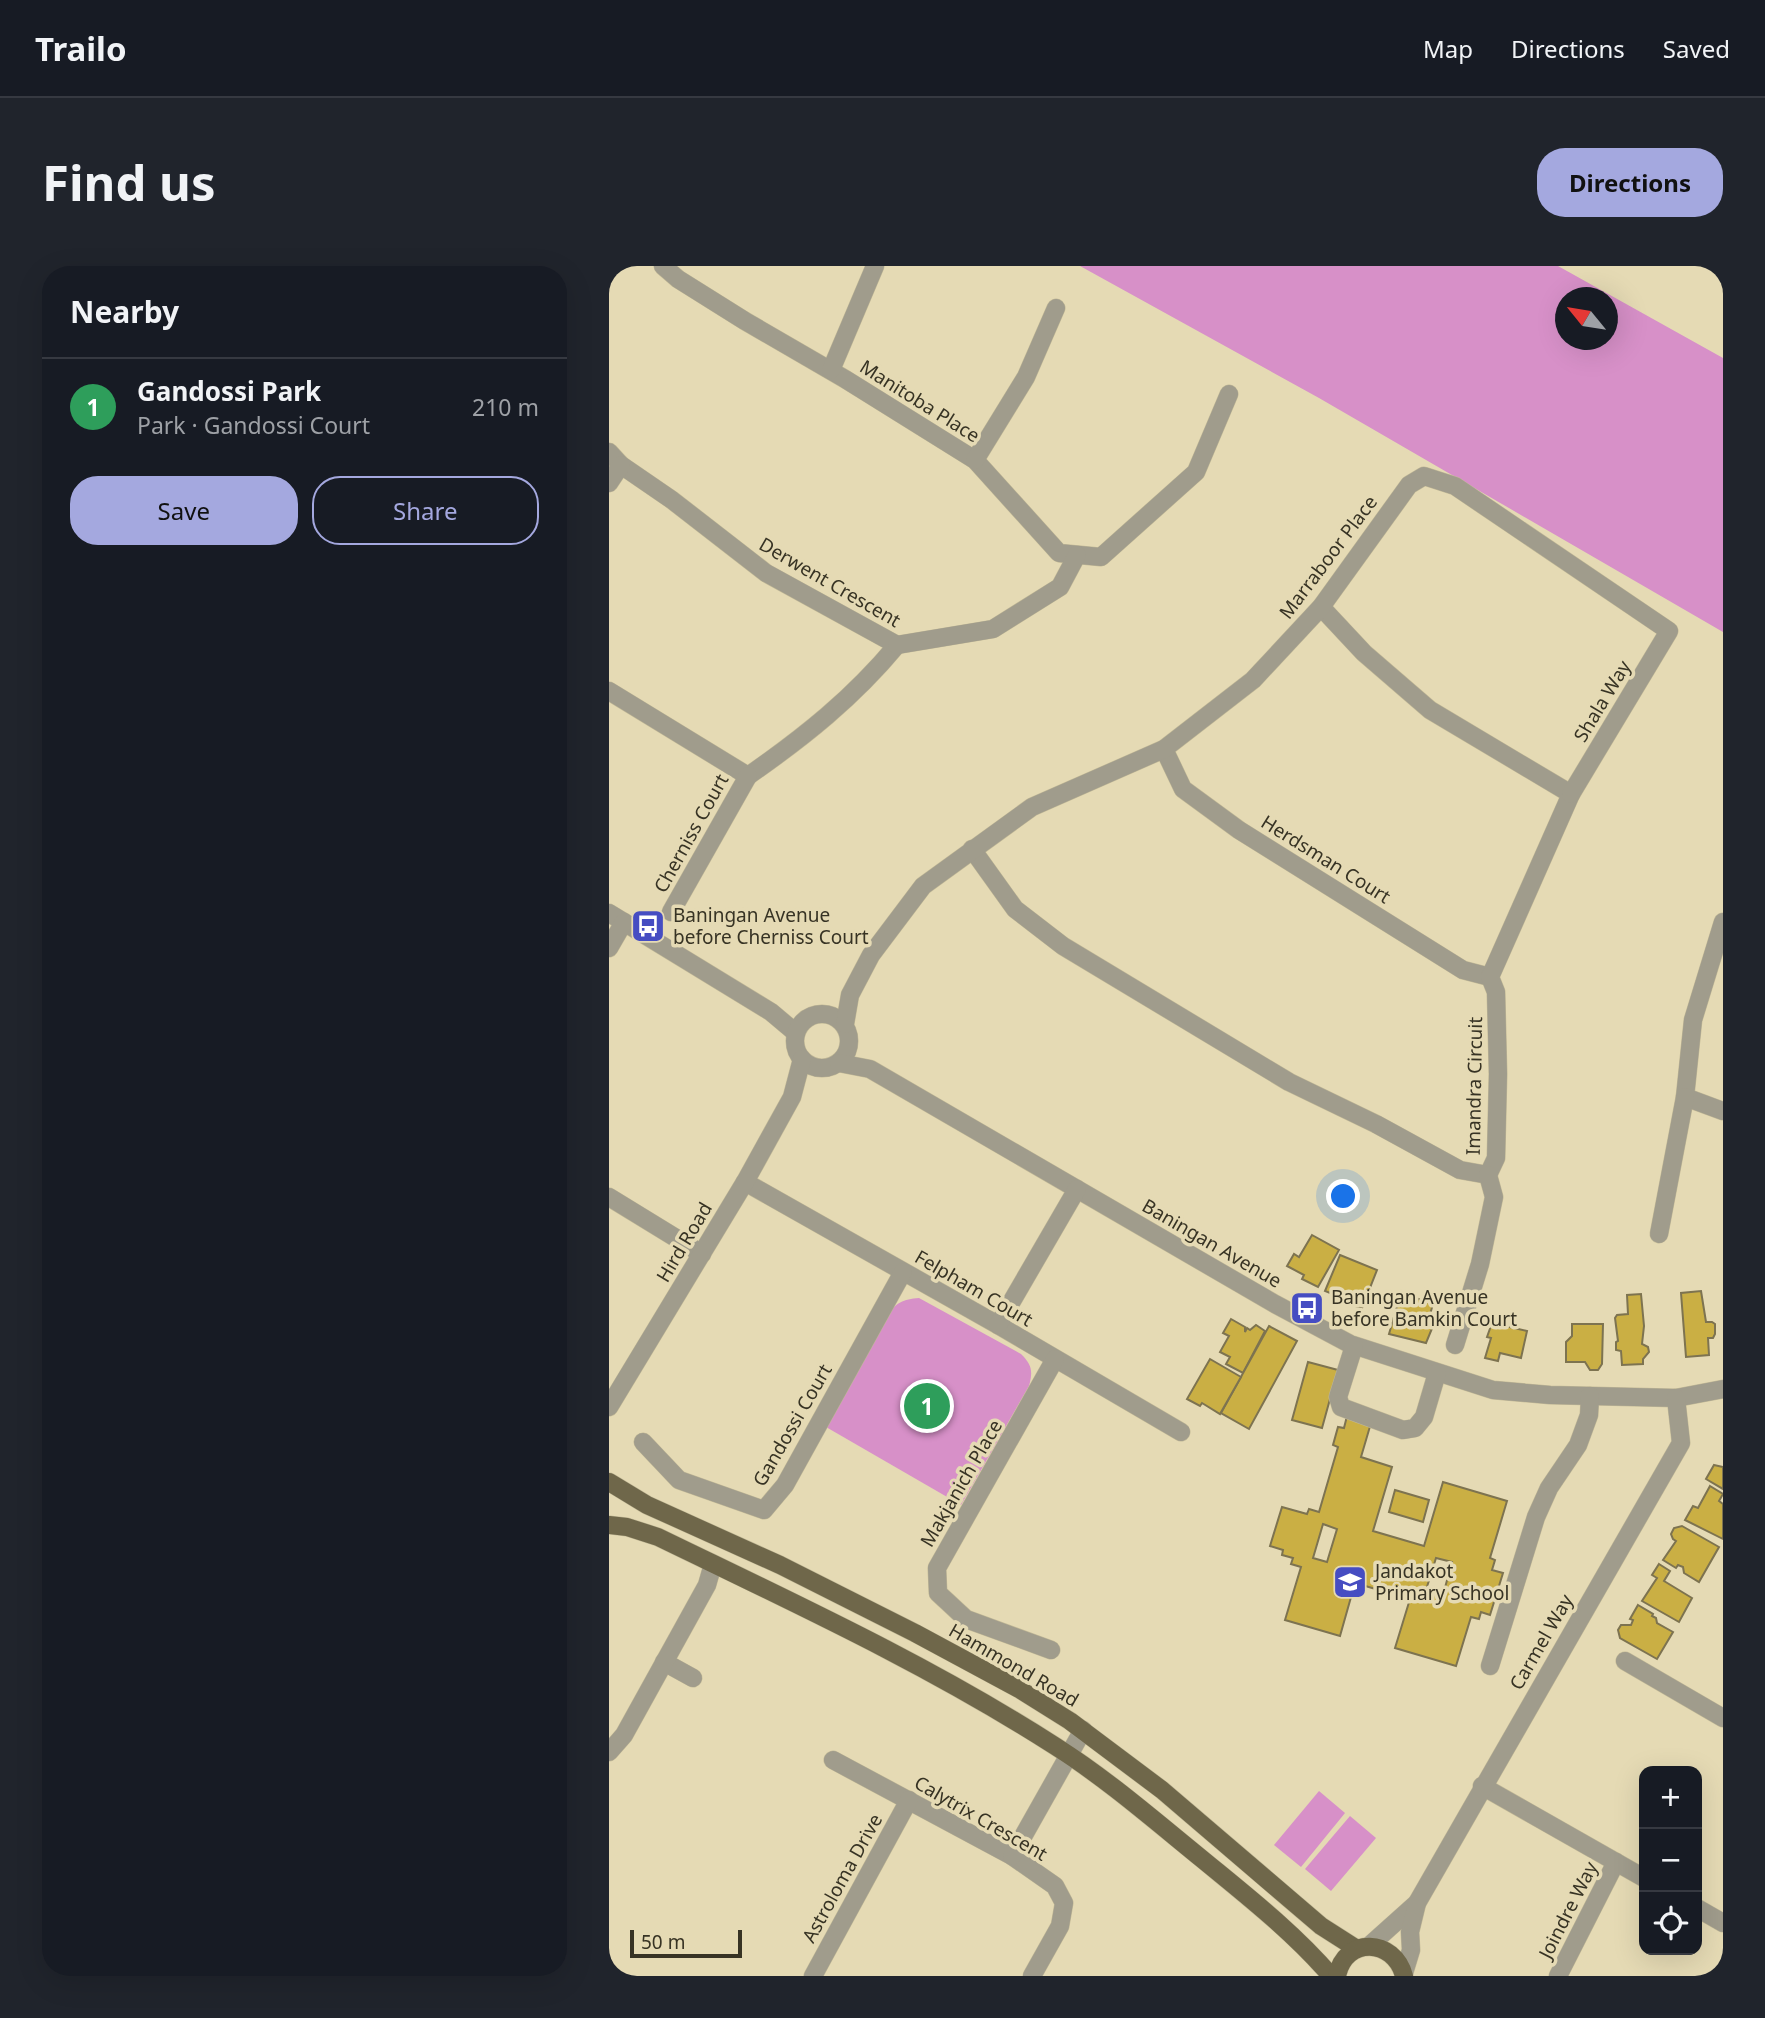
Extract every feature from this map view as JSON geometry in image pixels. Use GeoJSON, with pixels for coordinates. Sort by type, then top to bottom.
{"type":"FeatureCollection","features":[{"type":"Feature","properties":{"kind":"main road","name":"Hammond Road"},"geometry":{"type":"LineString","coordinates":[[609,1482],[647,1505],[780,1565],[1019,1689],[1083,1730],[1162,1790],[1321,1926],[1363,1948],[1382,1949],[1392,1954],[1404,1975]]}},
{"type":"Feature","properties":{"kind":"main road"},"geometry":{"type":"LineString","coordinates":[[609,1525],[628,1527],[658,1537],[902,1658],[975,1698],[1069,1756],[1123,1794],[1255,1903],[1310,1951],[1331,1976]]}},
{"type":"Feature","properties":{"kind":"main road"},"geometry":{"type":"LineString","coordinates":[[1337,1976],[1341,1962],[1363,1948]]}},
{"type":"Feature","properties":{"kind":"street","name":"Manitoba Place"},"geometry":{"type":"LineString","coordinates":[[663,266],[679,272],[975,460],[1059,553],[1077,555]]}},
{"type":"Feature","properties":{"kind":"street"},"geometry":{"type":"LineString","coordinates":[[831,370],[875,266]]}},
{"type":"Feature","properties":{"kind":"street"},"geometry":{"type":"LineString","coordinates":[[975,460],[1026,377],[1056,308]]}},
{"type":"Feature","properties":{"kind":"street"},"geometry":{"type":"LineString","coordinates":[[897,645],[993,629],[1060,587],[1077,555],[1101,557],[1196,472],[1229,394]]}},
{"type":"Feature","properties":{"kind":"street","name":"Derwent Crescent"},"geometry":{"type":"LineString","coordinates":[[609,484],[615,459],[766,573],[897,645],[868,680],[796,743],[748,776]]}},
{"type":"Feature","properties":{"kind":"street","name":"Marraboor Place"},"geometry":{"type":"LineString","coordinates":[[845,1024],[850,995],[871,955],[923,886],[1032,807],[1164,749],[1253,680],[1321,607],[1409,485],[1424,476],[1455,486],[1669,631]]}},
{"type":"Feature","properties":{"kind":"street"},"geometry":{"type":"LineString","coordinates":[[1321,607],[1364,653],[1430,710],[1571,794],[1490,977]]}},
{"type":"Feature","properties":{"kind":"street","name":"Shala Way"},"geometry":{"type":"LineString","coordinates":[[1571,794],[1669,631]]}},
{"type":"Feature","properties":{"kind":"street"},"geometry":{"type":"LineString","coordinates":[[609,691],[748,776]]}},
{"type":"Feature","properties":{"kind":"street","name":"Herdsman Court"},"geometry":{"type":"LineString","coordinates":[[1164,749],[1183,789],[1239,830],[1463,970],[1490,977]]}},
{"type":"Feature","properties":{"kind":"street","name":"Cherniss Court"},"geometry":{"type":"LineString","coordinates":[[671,912],[748,776]]}},
{"type":"Feature","properties":{"kind":"street","name":"Imandra Circuit"},"geometry":{"type":"LineString","coordinates":[[972,849],[1015,909],[1063,946],[1289,1082],[1376,1124],[1460,1170],[1488,1175],[1496,1158],[1499,1074],[1496,992],[1490,977]]}},
{"type":"Feature","properties":{"kind":"street"},"geometry":{"type":"LineString","coordinates":[[609,948],[617,918],[771,1012],[801,1026]]}},
{"type":"Feature","properties":{"kind":"street"},"geometry":{"type":"LineString","coordinates":[[1658,1234],[1685,1097],[1693,1020],[1723,922]]}},
{"type":"Feature","properties":{"kind":"street","name":"Marraboor Place"},"geometry":{"type":"LineString","coordinates":[[823,1013],[850,995]]}},
{"type":"Feature","properties":{"kind":"street"},"geometry":{"type":"LineString","coordinates":[[823,1013],[833,1015],[845,1024],[849,1033],[850,1042],[845,1056],[830,1068],[810,1065],[797,1051],[801,1026],[823,1013]]}},
{"type":"Feature","properties":{"kind":"street","name":"Baningan Avenue"},"geometry":{"type":"LineString","coordinates":[[850,1042],[870,1069]]}},
{"type":"Feature","properties":{"kind":"street","name":"Hird Road"},"geometry":{"type":"LineString","coordinates":[[609,1407],[745,1182],[792,1097],[802,1059]]}},
{"type":"Feature","properties":{"kind":"street","name":"Baningan Avenue"},"geometry":{"type":"LineString","coordinates":[[838,1063],[870,1069],[1355,1346],[1493,1390],[1676,1398],[1723,1389]]}},
{"type":"Feature","properties":{"kind":"street","name":"Hird Road"},"geometry":{"type":"LineString","coordinates":[[792,1097],[820,1068]]}},
{"type":"Feature","properties":{"kind":"street"},"geometry":{"type":"LineString","coordinates":[[1685,1097],[1723,1111]]}},
{"type":"Feature","properties":{"kind":"street"},"geometry":{"type":"LineString","coordinates":[[1455,1345],[1480,1264],[1494,1197],[1488,1175]]}},
{"type":"Feature","properties":{"kind":"street","name":"Felpham Court"},"geometry":{"type":"LineString","coordinates":[[745,1182],[1181,1432]]}},
{"type":"Feature","properties":{"kind":"street"},"geometry":{"type":"LineString","coordinates":[[998,1325],[1077,1189]]}},
{"type":"Feature","properties":{"kind":"street"},"geometry":{"type":"LineString","coordinates":[[609,1197],[702,1254]]}},
{"type":"Feature","properties":{"kind":"street","name":"Gandossi Court"},"geometry":{"type":"LineString","coordinates":[[643,1442],[679,1480],[764,1510],[785,1485],[903,1272]]}},
{"type":"Feature","properties":{"kind":"street"},"geometry":{"type":"LineString","coordinates":[[1355,1346],[1338,1397],[1341,1407],[1403,1430],[1415,1427],[1424,1417],[1437,1373]]}},
{"type":"Feature","properties":{"kind":"street","name":"Makjanich Place"},"geometry":{"type":"LineString","coordinates":[[1051,1650],[967,1619],[939,1593],[937,1569],[1055,1359]]}},
{"type":"Feature","properties":{"kind":"street"},"geometry":{"type":"LineString","coordinates":[[1490,1666],[1536,1517],[1549,1488],[1579,1445],[1589,1415],[1590,1396]]}},
{"type":"Feature","properties":{"kind":"street","name":"Carmel Way"},"geometry":{"type":"LineString","coordinates":[[1404,1975],[1411,1950],[1411,1932],[1417,1903],[1681,1443],[1676,1398]]}},
{"type":"Feature","properties":{"kind":"street"},"geometry":{"type":"LineString","coordinates":[[609,1752],[624,1735],[707,1585],[713,1564]]}},
{"type":"Feature","properties":{"kind":"street"},"geometry":{"type":"LineString","coordinates":[[1625,1661],[1723,1718]]}},
{"type":"Feature","properties":{"kind":"street"},"geometry":{"type":"LineString","coordinates":[[664,1662],[693,1678]]}},
{"type":"Feature","properties":{"kind":"street"},"geometry":{"type":"LineString","coordinates":[[1012,1856],[1083,1730]]}},
{"type":"Feature","properties":{"kind":"street","name":"Calytrix Crescent"},"geometry":{"type":"LineString","coordinates":[[833,1760],[1012,1856],[1055,1886],[1064,1903],[1060,1926],[1032,1976]]}},
{"type":"Feature","properties":{"kind":"street"},"geometry":{"type":"LineString","coordinates":[[1482,1786],[1639,1875]]}},
{"type":"Feature","properties":{"kind":"street","name":"Astroloma Drive"},"geometry":{"type":"LineString","coordinates":[[813,1976],[909,1800]]}},
{"type":"Feature","properties":{"kind":"street","name":"Joindre Way"},"geometry":{"type":"LineString","coordinates":[[1558,1976],[1616,1862]]}},
{"type":"Feature","properties":{"kind":"street","name":"Carmel Way"},"geometry":{"type":"LineString","coordinates":[[1363,1948],[1417,1903]]}},
{"type":"Feature","properties":{"kind":"street"},"geometry":{"type":"LineString","coordinates":[[1702,1911],[1723,1923]]}},
{"type":"Feature","properties":{"kind":"shaded area"},"geometry":{"type":"Polygon","coordinates":[[[1080,266],[1558,266],[1596,287],[1555,287],[1555,350],[1618,350],[1618,299],[1723,358],[1723,632],[1319,398],[1080,266]]]}},
{"type":"Feature","properties":{"kind":"shaded area"},"geometry":{"type":"Polygon","coordinates":[[[919,1298],[1021,1354],[1031,1368],[1029,1386],[961,1505],[826,1427],[886,1316],[900,1302],[919,1298]]]}},
{"type":"Feature","properties":{"kind":"shaded area"},"geometry":{"type":"Polygon","coordinates":[[[1319,1791],[1345,1813],[1301,1867],[1274,1845],[1319,1791]]]}},
{"type":"Feature","properties":{"kind":"shaded area"},"geometry":{"type":"Polygon","coordinates":[[[1350,1816],[1376,1838],[1331,1891],[1305,1869],[1350,1816]]]}},
{"type":"Feature","properties":{"kind":"building"},"geometry":{"type":"Polygon","coordinates":[[[1312,1235],[1339,1250],[1318,1287],[1302,1279],[1304,1275],[1287,1266],[1294,1254],[1299,1257],[1312,1235]]]}},
{"type":"Feature","properties":{"kind":"building"},"geometry":{"type":"Polygon","coordinates":[[[1340,1255],[1377,1270],[1362,1308],[1349,1304],[1351,1297],[1342,1293],[1340,1297],[1325,1291],[1340,1255]]]}},
{"type":"Feature","properties":{"kind":"building"},"geometry":{"type":"Polygon","coordinates":[[[1701,1291],[1706,1322],[1715,1324],[1715,1334],[1713,1338],[1708,1338],[1709,1355],[1686,1357],[1681,1293],[1701,1291]]]}},
{"type":"Feature","properties":{"kind":"building"},"geometry":{"type":"Polygon","coordinates":[[[1401,1293],[1433,1304],[1427,1325],[1433,1326],[1426,1343],[1389,1334],[1401,1293]]]}},
{"type":"Feature","properties":{"kind":"building"},"geometry":{"type":"Polygon","coordinates":[[[1641,1294],[1644,1326],[1642,1344],[1648,1347],[1649,1352],[1643,1359],[1643,1364],[1622,1365],[1621,1351],[1616,1350],[1618,1341],[1615,1318],[1617,1315],[1628,1314],[1627,1295],[1641,1294]]]}},
{"type":"Feature","properties":{"kind":"building"},"geometry":{"type":"Polygon","coordinates":[[[1231,1319],[1245,1327],[1245,1332],[1247,1328],[1250,1330],[1256,1325],[1265,1331],[1243,1373],[1226,1364],[1230,1357],[1220,1352],[1229,1336],[1223,1333],[1231,1319]]]}},
{"type":"Feature","properties":{"kind":"building"},"geometry":{"type":"Polygon","coordinates":[[[1492,1323],[1527,1331],[1521,1358],[1500,1353],[1498,1361],[1485,1358],[1491,1338],[1487,1337],[1492,1323]]]}},
{"type":"Feature","properties":{"kind":"building"},"geometry":{"type":"Polygon","coordinates":[[[1572,1324],[1603,1324],[1602,1364],[1598,1370],[1590,1370],[1585,1362],[1566,1362],[1566,1342],[1572,1336],[1572,1324]]]}},
{"type":"Feature","properties":{"kind":"building"},"geometry":{"type":"Polygon","coordinates":[[[1269,1326],[1297,1341],[1249,1429],[1221,1413],[1269,1326]]]}},
{"type":"Feature","properties":{"kind":"building"},"geometry":{"type":"Polygon","coordinates":[[[1210,1359],[1241,1377],[1220,1414],[1202,1403],[1200,1406],[1187,1399],[1210,1359]]]}},
{"type":"Feature","properties":{"kind":"building"},"geometry":{"type":"Polygon","coordinates":[[[1308,1362],[1338,1370],[1322,1428],[1292,1420],[1308,1362]]]}},
{"type":"Feature","properties":{"kind":"building"},"geometry":{"type":"Polygon","coordinates":[[[1347,1416],[1371,1423],[1361,1457],[1392,1467],[1373,1531],[1424,1546],[1443,1482],[1507,1501],[1490,1558],[1495,1560],[1492,1570],[1503,1573],[1490,1615],[1481,1612],[1479,1619],[1471,1617],[1456,1666],[1395,1648],[1410,1599],[1355,1583],[1340,1636],[1285,1620],[1301,1567],[1291,1564],[1293,1558],[1282,1555],[1283,1550],[1270,1546],[1282,1507],[1307,1514],[1309,1509],[1319,1512],[1338,1447],[1333,1445],[1338,1427],[1344,1428],[1347,1416]],[[1323,1524],[1313,1558],[1327,1562],[1337,1529],[1323,1524]],[[1436,1558],[1426,1590],[1443,1595],[1452,1562],[1436,1558]]]}},
{"type":"Feature","properties":{"kind":"building"},"geometry":{"type":"Polygon","coordinates":[[[1714,1465],[1723,1467],[1723,1489],[1706,1479],[1714,1465]]]}},
{"type":"Feature","properties":{"kind":"building"},"geometry":{"type":"Polygon","coordinates":[[[1710,1486],[1723,1494],[1719,1501],[1723,1504],[1723,1539],[1685,1520],[1693,1506],[1698,1508],[1710,1486]]]}},
{"type":"Feature","properties":{"kind":"building"},"geometry":{"type":"Polygon","coordinates":[[[1395,1490],[1429,1500],[1423,1522],[1389,1512],[1395,1490]]]}},
{"type":"Feature","properties":{"kind":"building"},"geometry":{"type":"Polygon","coordinates":[[[1682,1526],[1719,1547],[1699,1582],[1684,1573],[1683,1567],[1678,1565],[1676,1568],[1663,1560],[1676,1541],[1671,1534],[1674,1528],[1682,1526]]]}},
{"type":"Feature","properties":{"kind":"building"},"geometry":{"type":"Polygon","coordinates":[[[1659,1564],[1670,1571],[1664,1581],[1692,1598],[1679,1622],[1642,1601],[1657,1578],[1652,1575],[1659,1564]]]}},
{"type":"Feature","properties":{"kind":"building"},"geometry":{"type":"Polygon","coordinates":[[[1638,1605],[1653,1614],[1657,1623],[1673,1632],[1657,1659],[1620,1638],[1618,1630],[1621,1625],[1631,1625],[1633,1620],[1630,1619],[1638,1605]]]}},
{"type":"Feature","properties":{"kind":"place","name":"Baningan Avenue before Cherniss Court"},"geometry":{"type":"Point","coordinates":[648,926]}},
{"type":"Feature","properties":{"kind":"place","name":"Baningan Avenue before Bamkin Court"},"geometry":{"type":"Point","coordinates":[1307,1308]}},
{"type":"Feature","properties":{"kind":"place","name":"Gandossi Park"},"geometry":{"type":"Point","coordinates":[927,1406]}},
{"type":"Feature","properties":{"kind":"place","name":"Jandakot Primary School"},"geometry":{"type":"Point","coordinates":[1350,1582]}}]}
